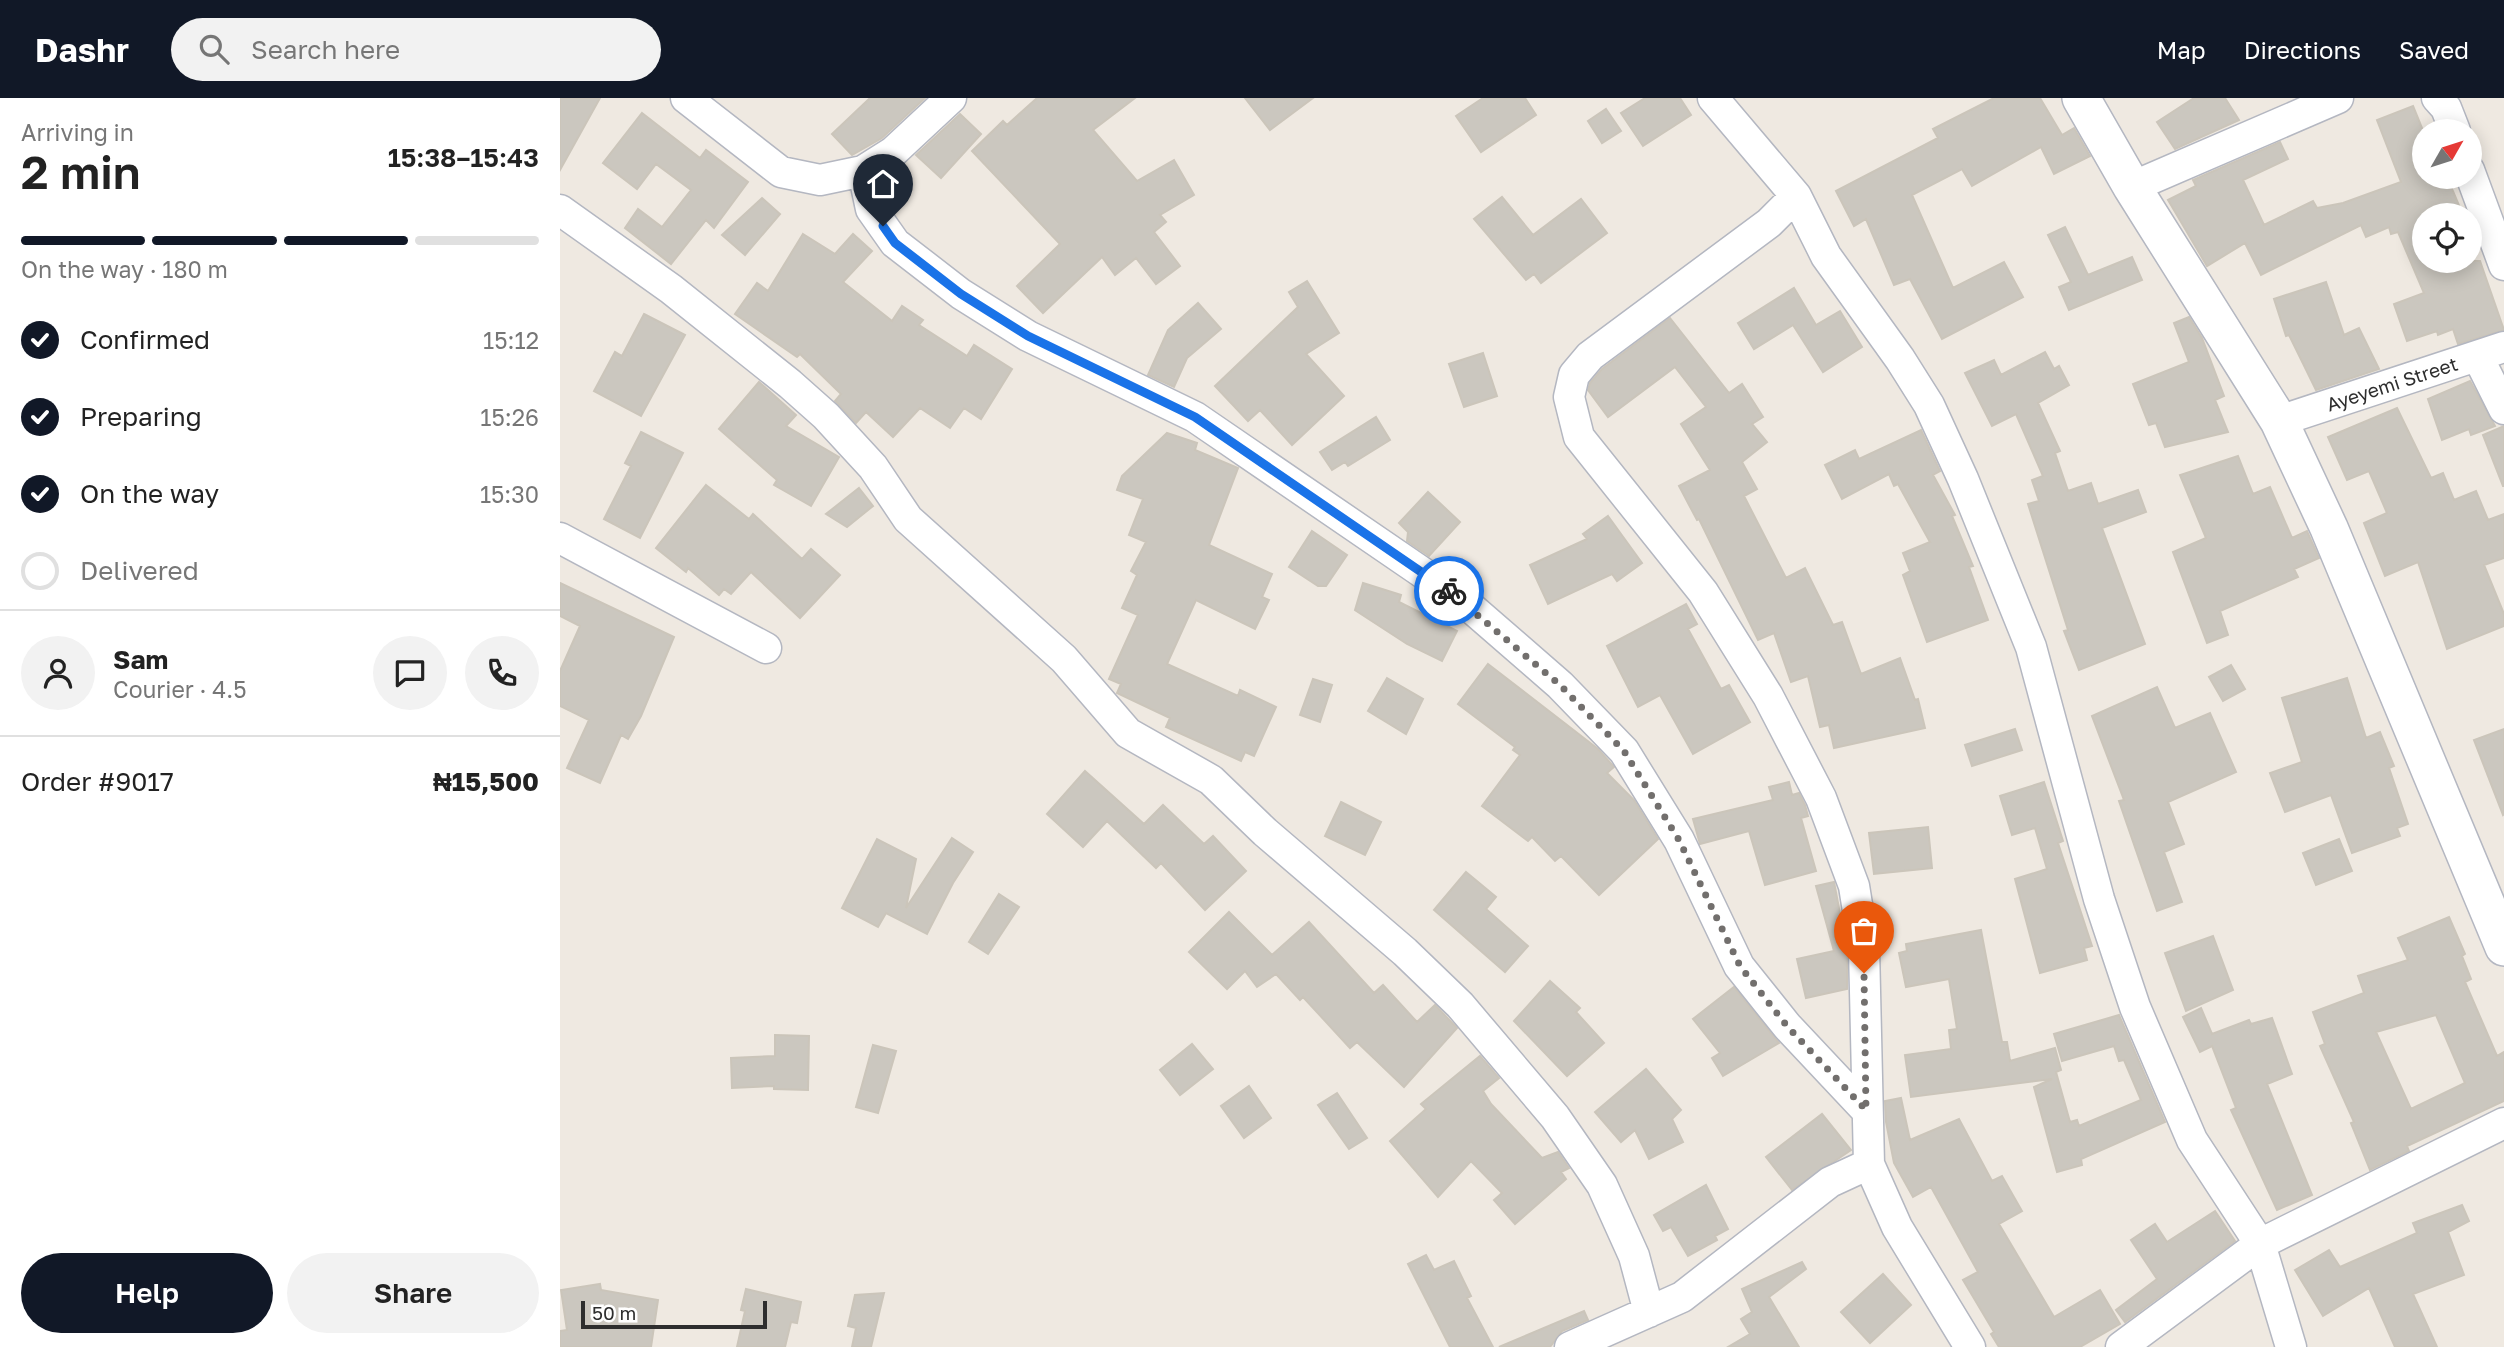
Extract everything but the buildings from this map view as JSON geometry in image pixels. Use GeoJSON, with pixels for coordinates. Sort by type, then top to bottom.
{"type":"FeatureCollection","features":[{"type":"Feature","properties":{"kind":"street"},"geometry":{"type":"LineString","coordinates":[[686,98],[781,172],[820,180],[863,171],[893,152],[951,98]]}},
{"type":"Feature","properties":{"kind":"street"},"geometry":{"type":"LineString","coordinates":[[1713,98],[1796,196],[1826,256],[1900,359],[1929,405],[1963,479],[2031,647],[2099,899],[2135,1007],[2192,1140],[2260,1244],[2291,1347]]}},
{"type":"Feature","properties":{"kind":"street"},"geometry":{"type":"LineString","coordinates":[[2081,98],[2132,187],[2279,421],[2329,528],[2504,947]]}},
{"type":"Feature","properties":{"kind":"street"},"geometry":{"type":"LineString","coordinates":[[2132,187],[2338,98]]}},
{"type":"Feature","properties":{"kind":"street"},"geometry":{"type":"LineString","coordinates":[[2437,98],[2446,108],[2450,119]]}},
{"type":"Feature","properties":{"kind":"street"},"geometry":{"type":"LineString","coordinates":[[863,171],[871,209],[895,243],[961,294],[1028,336],[1195,417],[1461,599],[1560,685],[1624,751],[1679,840],[1740,966],[1787,1026],[1866,1110]]}},
{"type":"Feature","properties":{"kind":"street"},"geometry":{"type":"LineString","coordinates":[[2476,189],[2504,265]]}},
{"type":"Feature","properties":{"kind":"street"},"geometry":{"type":"LineString","coordinates":[[1796,196],[1769,223],[1590,356],[1574,375],[1569,397],[1579,437],[1703,592],[1768,696],[1821,798],[1854,886],[1864,948],[1869,1164],[1897,1227],[1969,1347]]}},
{"type":"Feature","properties":{"kind":"street"},"geometry":{"type":"LineString","coordinates":[[560,210],[671,289],[799,392],[826,416],[873,467],[908,519],[1064,659],[1128,733],[1211,780],[1265,832],[1405,952],[1460,1005],[1555,1116],[1602,1185],[1634,1256],[1649,1312]]}},
{"type":"Feature","properties":{"kind":"street"},"geometry":{"type":"LineString","coordinates":[[2491,352],[2504,409]]}},
{"type":"Feature","properties":{"kind":"street","name":"Ayeyemi Street"},"geometry":{"type":"LineString","coordinates":[[2279,421],[2491,352]]}},
{"type":"Feature","properties":{"kind":"street"},"geometry":{"type":"LineString","coordinates":[[560,538],[766,648]]}},
{"type":"Feature","properties":{"kind":"street"},"geometry":{"type":"LineString","coordinates":[[2121,1347],[2260,1244],[2504,1123]]}},
{"type":"Feature","properties":{"kind":"street"},"geometry":{"type":"LineString","coordinates":[[1570,1347],[1682,1297],[1830,1182],[1869,1164]]}},
{"type":"Feature","properties":{"kind":"way so far"},"geometry":{"type":"LineString","coordinates":[[1449,591],[1560,685],[1624,751],[1679,840],[1740,966],[1787,1026],[1866,1110],[1864,973]]}},
{"type":"Feature","properties":{"kind":"route"},"geometry":{"type":"LineString","coordinates":[[883,226],[895,243],[961,294],[1028,336],[1195,417],[1252,459],[1449,591]]}}]}
